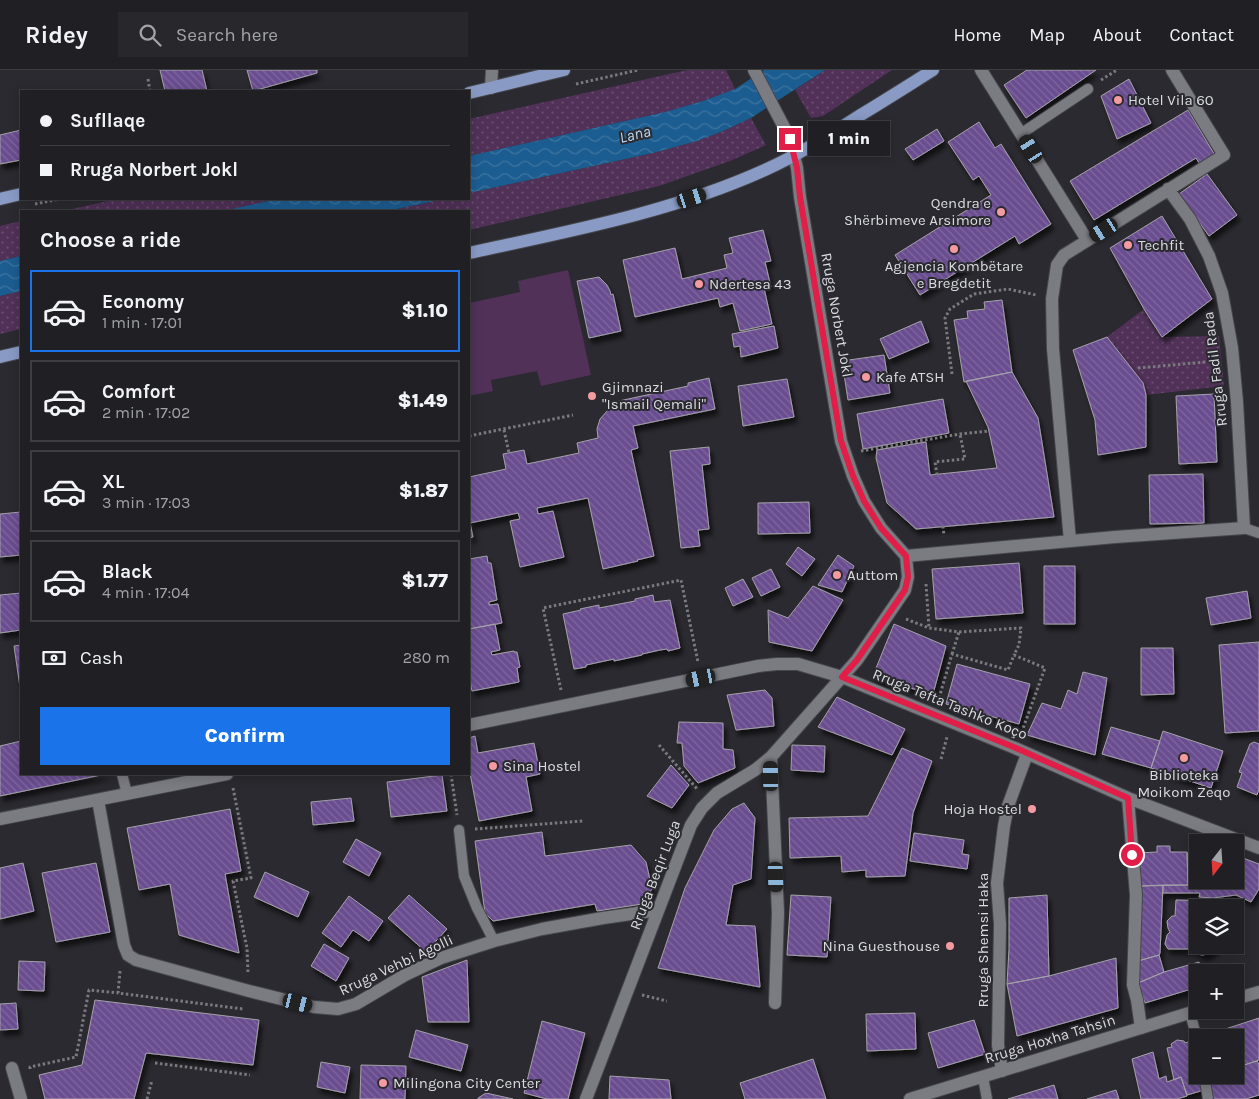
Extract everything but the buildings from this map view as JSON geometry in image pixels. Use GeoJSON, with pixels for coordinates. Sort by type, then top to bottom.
{"type":"FeatureCollection","features":[{"type":"Feature","properties":{"kind":"main road"},"geometry":{"type":"LineString","coordinates":[[470,92],[564,70]]}},
{"type":"Feature","properties":{"kind":"main road"},"geometry":{"type":"LineString","coordinates":[[470,253],[604,224],[663,207],[743,180],[795,156],[933,70]]}},
{"type":"Feature","properties":{"kind":"main road"},"geometry":{"type":"LineString","coordinates":[[0,198],[20,194]]}},
{"type":"Feature","properties":{"kind":"main road"},"geometry":{"type":"LineString","coordinates":[[0,357],[20,352]]}},
{"type":"Feature","properties":{"kind":"street"},"geometry":{"type":"LineString","coordinates":[[491,88],[492,70]]}},
{"type":"Feature","properties":{"kind":"street","name":"Rruga Norbert Jokl"},"geometry":{"type":"LineString","coordinates":[[754,70],[790,139],[795,156],[800,197],[841,441],[864,501],[881,528],[906,556]]}},
{"type":"Feature","properties":{"kind":"street"},"geometry":{"type":"LineString","coordinates":[[981,70],[1087,240]]}},
{"type":"Feature","properties":{"kind":"street"},"geometry":{"type":"LineString","coordinates":[[1070,542],[1054,358],[1052,299],[1057,264],[1064,255],[1224,155],[1172,70]]}},
{"type":"Feature","properties":{"kind":"street","name":"Rruga Fadil Rada"},"geometry":{"type":"LineString","coordinates":[[1168,189],[1190,219],[1209,256],[1222,293],[1233,360],[1237,402],[1244,528]]}},
{"type":"Feature","properties":{"kind":"street"},"geometry":{"type":"LineString","coordinates":[[906,556],[1124,536],[1244,528]]}},
{"type":"Feature","properties":{"kind":"street","name":"Rruga Beqir Luga"},"geometry":{"type":"LineString","coordinates":[[586,1099],[691,824],[718,792],[771,758],[857,660],[905,590],[908,577],[906,556]]}},
{"type":"Feature","properties":{"kind":"street","name":"Rruga Tefta Tashko Koço"},"geometry":{"type":"LineString","coordinates":[[470,725],[758,666],[798,664],[842,677],[1128,798],[1259,848]]}},
{"type":"Feature","properties":{"kind":"street","name":"Rruga Shemsi Haka"},"geometry":{"type":"LineString","coordinates":[[1002,1071],[998,1045],[1000,924],[997,883],[1008,806],[1027,754]]}},
{"type":"Feature","properties":{"kind":"street"},"geometry":{"type":"LineString","coordinates":[[771,758],[778,913],[775,1003]]}},
{"type":"Feature","properties":{"kind":"street"},"geometry":{"type":"LineString","coordinates":[[0,819],[127,794],[230,778]]}},
{"type":"Feature","properties":{"kind":"street"},"geometry":{"type":"LineString","coordinates":[[1128,798],[1136,895],[1133,985],[1141,1028]]}},
{"type":"Feature","properties":{"kind":"street","name":"Rruga Vehbi Agolli"},"geometry":{"type":"LineString","coordinates":[[98,800],[124,945],[128,955],[136,960],[314,1007],[338,1009],[356,1004],[405,975],[441,958],[494,941],[542,929],[658,910]]}},
{"type":"Feature","properties":{"kind":"street"},"geometry":{"type":"LineString","coordinates":[[1244,996],[1259,992]]}},
{"type":"Feature","properties":{"kind":"street","name":"Rruga Hoxha Tahsin"},"geometry":{"type":"LineString","coordinates":[[910,1099],[1189,1013]]}},
{"type":"Feature","properties":{"kind":"street"},"geometry":{"type":"LineString","coordinates":[[12,1068],[20,1099]]}},
{"type":"Feature","properties":{"kind":"lane"},"geometry":{"type":"LineString","coordinates":[[1022,133],[1088,89]]}},
{"type":"Feature","properties":{"kind":"lane"},"geometry":{"type":"LineString","coordinates":[[1244,528],[1259,533]]}},
{"type":"Feature","properties":{"kind":"lane"},"geometry":{"type":"LineString","coordinates":[[122,775],[127,794]]}},
{"type":"Feature","properties":{"kind":"lane"},"geometry":{"type":"LineString","coordinates":[[459,830],[464,876],[477,908],[494,941]]}},
{"type":"Feature","properties":{"kind":"lane"},"geometry":{"type":"LineString","coordinates":[[983,1077],[987,1099]]}},
{"type":"Feature","properties":{"kind":"lane"},"geometry":{"type":"LineString","coordinates":[[1206,1084],[1208,1099]]}},
{"type":"Feature","properties":{"kind":"path"},"geometry":{"type":"LineString","coordinates":[[148,80],[150,90]]}},
{"type":"Feature","properties":{"kind":"path"},"geometry":{"type":"LineString","coordinates":[[952,374],[945,318],[950,308],[974,294],[1008,288],[1052,299]]}},
{"type":"Feature","properties":{"kind":"path"},"geometry":{"type":"LineString","coordinates":[[1138,368],[1233,360]]}},
{"type":"Feature","properties":{"kind":"path"},"geometry":{"type":"LineString","coordinates":[[470,436],[573,415]]}},
{"type":"Feature","properties":{"kind":"path"},"geometry":{"type":"LineString","coordinates":[[504,430],[509,453]]}},
{"type":"Feature","properties":{"kind":"path"},"geometry":{"type":"LineString","coordinates":[[846,453],[989,431]]}},
{"type":"Feature","properties":{"kind":"path"},"geometry":{"type":"LineString","coordinates":[[937,475],[935,462],[965,459],[960,434]]}},
{"type":"Feature","properties":{"kind":"path"},"geometry":{"type":"LineString","coordinates":[[924,555],[930,628]]}},
{"type":"Feature","properties":{"kind":"path"},"geometry":{"type":"LineString","coordinates":[[564,705],[543,608],[681,580],[695,650]]}},
{"type":"Feature","properties":{"kind":"path"},"geometry":{"type":"LineString","coordinates":[[890,612],[930,628],[958,632],[1021,628],[1019,645],[1008,670],[952,654]]}},
{"type":"Feature","properties":{"kind":"path"},"geometry":{"type":"LineString","coordinates":[[934,715],[958,632]]}},
{"type":"Feature","properties":{"kind":"path"},"geometry":{"type":"LineString","coordinates":[[1014,655],[1045,668],[1024,725]]}},
{"type":"Feature","properties":{"kind":"path"},"geometry":{"type":"LineString","coordinates":[[659,745],[708,802]]}},
{"type":"Feature","properties":{"kind":"path"},"geometry":{"type":"LineString","coordinates":[[451,775],[459,830],[583,821]]}},
{"type":"Feature","properties":{"kind":"path"},"geometry":{"type":"LineString","coordinates":[[230,778],[251,878],[233,881],[247,948],[249,991]]}},
{"type":"Feature","properties":{"kind":"path"},"geometry":{"type":"LineString","coordinates":[[118,993],[120,964]]}},
{"type":"Feature","properties":{"kind":"path"},"geometry":{"type":"LineString","coordinates":[[32,1075],[30,1067],[76,1057],[88,990],[250,1010]]}},
{"type":"Feature","properties":{"kind":"path"},"geometry":{"type":"LineString","coordinates":[[627,992],[667,1001]]}},
{"type":"Feature","properties":{"kind":"path"},"geometry":{"type":"LineString","coordinates":[[155,1064],[250,1075]]}},
{"type":"Feature","properties":{"kind":"path"},"geometry":{"type":"LineString","coordinates":[[147,1099],[152,1080]]}},
{"type":"Feature","properties":{"kind":"shaded area"},"geometry":{"type":"Polygon","coordinates":[[[687,70],[726,70],[735,89],[665,112],[470,156],[470,119],[687,70]]]}},
{"type":"Feature","properties":{"kind":"shaded area"},"geometry":{"type":"Polygon","coordinates":[[[825,70],[892,70],[823,116],[811,118],[795,90],[825,70]]]}},
{"type":"Feature","properties":{"kind":"shaded area"},"geometry":{"type":"Polygon","coordinates":[[[751,118],[766,145],[730,161],[659,186],[470,230],[470,210],[392,210],[440,200],[470,200],[470,193],[653,153],[697,141],[751,118]]]}},
{"type":"Feature","properties":{"kind":"shaded area"},"geometry":{"type":"Polygon","coordinates":[[[112,200],[273,200],[227,210],[68,210],[112,200]]]}},
{"type":"Feature","properties":{"kind":"shaded area"},"geometry":{"type":"Polygon","coordinates":[[[20,221],[20,256],[0,261],[0,226],[20,221]]]}},
{"type":"Feature","properties":{"kind":"shaded area"},"geometry":{"type":"Polygon","coordinates":[[[568,270],[591,375],[541,386],[537,371],[491,380],[493,391],[470,396],[470,303],[520,292],[518,281],[568,270]]]}},
{"type":"Feature","properties":{"kind":"shaded area"},"geometry":{"type":"Polygon","coordinates":[[[20,291],[20,329],[0,334],[0,296],[20,291]]]}},
{"type":"Feature","properties":{"kind":"shaded area"},"geometry":{"type":"Polygon","coordinates":[[[1144,309],[1162,337],[1219,336],[1224,386],[1146,395],[1143,383],[1107,337],[1144,309]]]}},
{"type":"Feature","properties":{"kind":"water","name":"Lana"},"geometry":{"type":"Polygon","coordinates":[[[764,70],[825,70],[751,118],[697,141],[653,153],[470,193],[470,156],[665,112],[735,89],[764,70]]]}},
{"type":"Feature","properties":{"kind":"water"},"geometry":{"type":"Polygon","coordinates":[[[273,200],[440,200],[392,210],[227,210],[273,200]]]}},
{"type":"Feature","properties":{"kind":"water"},"geometry":{"type":"Polygon","coordinates":[[[20,256],[20,291],[0,296],[0,261],[20,256]]]}},
{"type":"Feature","properties":{"kind":"place","name":"Hotel Vila 60"},"geometry":{"type":"Point","coordinates":[1118,100]}},
{"type":"Feature","properties":{"kind":"place","name":"Qendra e Shërbimeve Arsimore"},"geometry":{"type":"Point","coordinates":[1001,212]}},
{"type":"Feature","properties":{"kind":"place","name":"Techfit"},"geometry":{"type":"Point","coordinates":[1128,245]}},
{"type":"Feature","properties":{"kind":"place","name":"Agjencia Kombëtare e Bregdetit"},"geometry":{"type":"Point","coordinates":[954,249]}},
{"type":"Feature","properties":{"kind":"place","name":"Ndertesa 43"},"geometry":{"type":"Point","coordinates":[699,284]}},
{"type":"Feature","properties":{"kind":"place","name":"Kafe ATSH"},"geometry":{"type":"Point","coordinates":[866,377]}},
{"type":"Feature","properties":{"kind":"place","name":"Gjimnazi \"Ismail Qemali\""},"geometry":{"type":"Point","coordinates":[592,396]}},
{"type":"Feature","properties":{"kind":"place","name":"Auttom"},"geometry":{"type":"Point","coordinates":[837,575]}},
{"type":"Feature","properties":{"kind":"place","name":"Biblioteka Moikom Zeqo"},"geometry":{"type":"Point","coordinates":[1184,758]}},
{"type":"Feature","properties":{"kind":"place","name":"Sina Hostel"},"geometry":{"type":"Point","coordinates":[493,766]}},
{"type":"Feature","properties":{"kind":"place","name":"Hoja Hostel"},"geometry":{"type":"Point","coordinates":[1032,809]}},
{"type":"Feature","properties":{"kind":"place","name":"Nina Guesthouse"},"geometry":{"type":"Point","coordinates":[950,946]}},
{"type":"Feature","properties":{"kind":"place","name":"Milingona City Center"},"geometry":{"type":"Point","coordinates":[383,1083]}},
{"type":"Feature","properties":{"kind":"route"},"geometry":{"type":"LineString","coordinates":[[790,139],[795,156],[800,197],[841,441],[864,501],[881,528],[906,556],[908,577],[905,590],[857,660],[842,677],[1016,748],[1128,798],[1132,855]]}}]}
